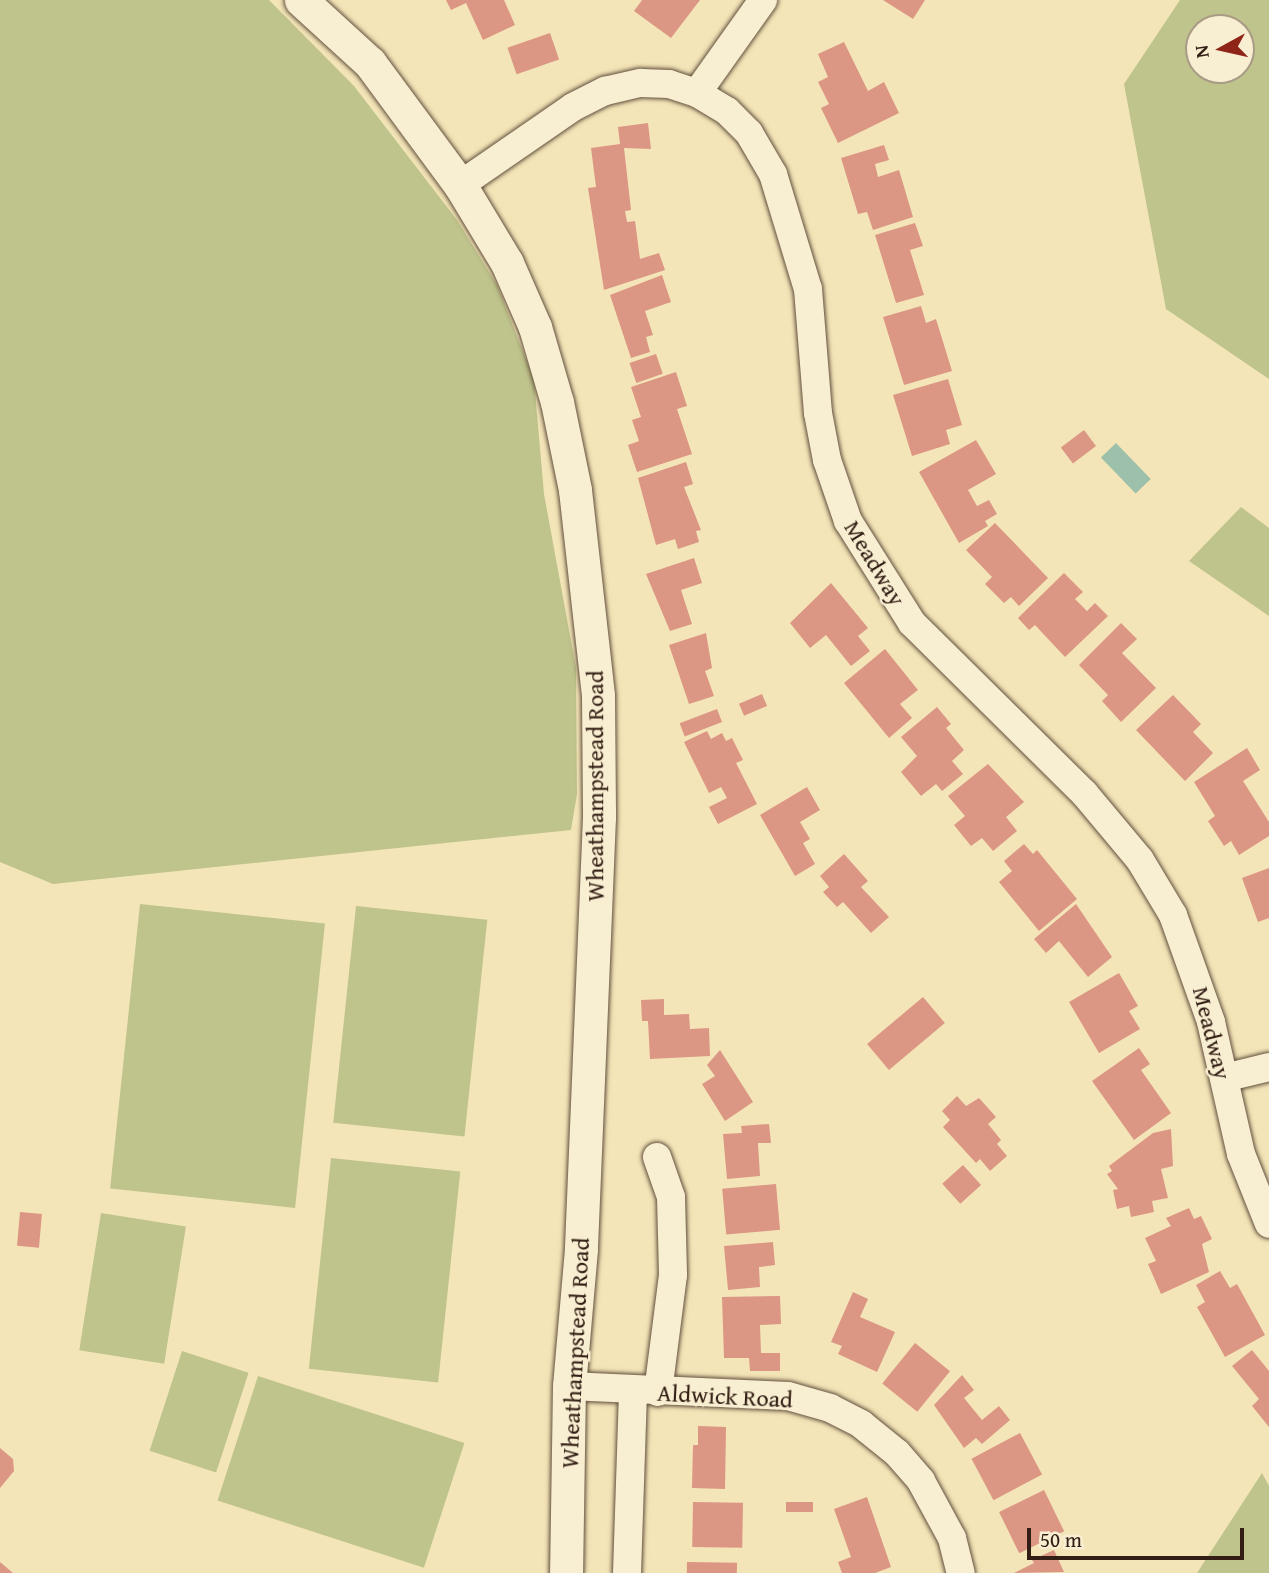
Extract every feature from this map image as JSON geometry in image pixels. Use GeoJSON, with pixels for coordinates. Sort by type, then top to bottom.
{"type":"FeatureCollection","features":[{"type":"Feature","properties":{"kind":"street","name":"Wheathampstead Road"},"geometry":{"type":"LineString","coordinates":[[301,0],[370,63],[460,185],[507,262],[535,327],[557,402],[575,490],[598,696],[598,856],[582,1222],[569,1386],[566,1573]]}},
{"type":"Feature","properties":{"kind":"street"},"geometry":{"type":"LineString","coordinates":[[697,93],[763,0]]}},
{"type":"Feature","properties":{"kind":"street","name":"Meadway"},"geometry":{"type":"LineString","coordinates":[[460,185],[573,107],[605,91],[641,83],[669,84],[697,93],[727,111],[749,133],[773,174],[792,226],[807,289],[818,413],[827,460],[848,521],[912,623],[1084,793],[1140,860],[1173,915],[1196,971],[1241,1154],[1269,1224]]}},
{"type":"Feature","properties":{"kind":"street"},"geometry":{"type":"LineString","coordinates":[[1224,1078],[1269,1066]]}},
{"type":"Feature","properties":{"kind":"street"},"geometry":{"type":"LineString","coordinates":[[627,1573],[646,1391],[673,1275],[671,1197],[657,1157]]}},
{"type":"Feature","properties":{"kind":"street","name":"Aldwick Road"},"geometry":{"type":"LineString","coordinates":[[569,1386],[788,1396],[830,1408],[861,1424],[897,1453],[921,1481],[951,1538],[961,1573]]}},
{"type":"Feature","properties":{"kind":"shaded area"},"geometry":{"type":"Polygon","coordinates":[[[0,0],[269,0],[354,86],[457,220],[497,285],[534,380],[544,494],[576,668],[577,794],[571,830],[53,884],[0,862],[0,0]]]}},
{"type":"Feature","properties":{"kind":"shaded area"},"geometry":{"type":"Polygon","coordinates":[[[1180,0],[1269,0],[1269,379],[1166,309],[1124,84],[1180,0]]]}},
{"type":"Feature","properties":{"kind":"shaded area"},"geometry":{"type":"Polygon","coordinates":[[[1116,443],[1151,479],[1136,494],[1101,458],[1116,443]]]}},
{"type":"Feature","properties":{"kind":"shaded area"},"geometry":{"type":"Polygon","coordinates":[[[1241,507],[1269,528],[1269,616],[1189,561],[1241,507]]]}},
{"type":"Feature","properties":{"kind":"shaded area"},"geometry":{"type":"Polygon","coordinates":[[[140,904],[325,923],[295,1208],[110,1188],[140,904]]]}},
{"type":"Feature","properties":{"kind":"shaded area"},"geometry":{"type":"Polygon","coordinates":[[[356,906],[487,920],[464,1137],[333,1123],[356,906]]]}},
{"type":"Feature","properties":{"kind":"shaded area"},"geometry":{"type":"Polygon","coordinates":[[[331,1158],[460,1172],[438,1382],[309,1369],[331,1158]]]}},
{"type":"Feature","properties":{"kind":"shaded area"},"geometry":{"type":"Polygon","coordinates":[[[101,1213],[186,1226],[164,1364],[79,1350],[101,1213]]]}},
{"type":"Feature","properties":{"kind":"shaded area"},"geometry":{"type":"Polygon","coordinates":[[[182,1351],[249,1373],[216,1472],[150,1451],[182,1351]]]}},
{"type":"Feature","properties":{"kind":"shaded area"},"geometry":{"type":"Polygon","coordinates":[[[258,1376],[464,1443],[424,1568],[218,1501],[258,1376]]]}},
{"type":"Feature","properties":{"kind":"shaded area"},"geometry":{"type":"Polygon","coordinates":[[[1262,1473],[1269,1486],[1269,1573],[1197,1573],[1262,1473]]]}},
{"type":"Feature","properties":{"kind":"building"},"geometry":{"type":"Polygon","coordinates":[[[446,0],[504,0],[515,25],[483,40],[466,3],[451,10],[446,0]]]}},
{"type":"Feature","properties":{"kind":"building"},"geometry":{"type":"Polygon","coordinates":[[[642,0],[700,0],[671,38],[634,11],[642,0]]]}},
{"type":"Feature","properties":{"kind":"building"},"geometry":{"type":"Polygon","coordinates":[[[883,0],[925,0],[913,19],[883,0]]]}},
{"type":"Feature","properties":{"kind":"building"},"geometry":{"type":"Polygon","coordinates":[[[550,33],[559,59],[517,74],[507,48],[550,33]]]}},
{"type":"Feature","properties":{"kind":"building"},"geometry":{"type":"Polygon","coordinates":[[[844,42],[868,91],[884,82],[899,113],[838,143],[821,108],[829,104],[818,82],[828,77],[818,54],[844,42]]]}},
{"type":"Feature","properties":{"kind":"building"},"geometry":{"type":"Polygon","coordinates":[[[648,123],[651,149],[624,148],[631,210],[625,211],[627,222],[635,221],[640,259],[659,253],[665,270],[604,290],[588,188],[596,187],[591,148],[620,144],[618,127],[648,123]]]}},
{"type":"Feature","properties":{"kind":"building"},"geometry":{"type":"Polygon","coordinates":[[[884,145],[889,160],[875,164],[878,177],[899,170],[913,217],[873,230],[867,212],[858,214],[841,158],[884,145]]]}},
{"type":"Feature","properties":{"kind":"building"},"geometry":{"type":"Polygon","coordinates":[[[915,223],[923,246],[910,250],[924,295],[896,303],[875,235],[915,223]]]}},
{"type":"Feature","properties":{"kind":"building"},"geometry":{"type":"Polygon","coordinates":[[[662,275],[671,302],[645,311],[653,335],[646,337],[650,352],[631,358],[610,295],[662,275]]]}},
{"type":"Feature","properties":{"kind":"building"},"geometry":{"type":"Polygon","coordinates":[[[921,306],[926,323],[936,319],[952,371],[904,385],[883,317],[921,306]]]}},
{"type":"Feature","properties":{"kind":"building"},"geometry":{"type":"Polygon","coordinates":[[[656,354],[663,374],[636,383],[630,363],[656,354]]]}},
{"type":"Feature","properties":{"kind":"building"},"geometry":{"type":"Polygon","coordinates":[[[676,372],[687,406],[677,409],[692,454],[637,472],[628,445],[639,441],[632,420],[641,417],[631,387],[676,372]]]}},
{"type":"Feature","properties":{"kind":"building"},"geometry":{"type":"Polygon","coordinates":[[[948,379],[962,425],[946,430],[950,444],[912,456],[893,395],[948,379]]]}},
{"type":"Feature","properties":{"kind":"building"},"geometry":{"type":"Polygon","coordinates":[[[1084,430],[1096,446],[1073,463],[1061,447],[1084,430]]]}},
{"type":"Feature","properties":{"kind":"building"},"geometry":{"type":"Polygon","coordinates":[[[976,440],[996,474],[968,490],[977,506],[989,500],[997,514],[985,521],[988,526],[959,543],[919,472],[976,440]]]}},
{"type":"Feature","properties":{"kind":"building"},"geometry":{"type":"Polygon","coordinates":[[[686,462],[693,484],[684,487],[701,530],[696,531],[699,542],[678,549],[675,539],[656,545],[638,478],[686,462]]]}},
{"type":"Feature","properties":{"kind":"building"},"geometry":{"type":"Polygon","coordinates":[[[995,523],[1048,578],[1019,606],[1011,597],[1004,603],[985,584],[992,577],[966,550],[995,523]]]}},
{"type":"Feature","properties":{"kind":"building"},"geometry":{"type":"Polygon","coordinates":[[[694,558],[702,583],[681,590],[692,624],[670,631],[646,574],[694,558]]]}},
{"type":"Feature","properties":{"kind":"building"},"geometry":{"type":"Polygon","coordinates":[[[1064,573],[1083,592],[1075,599],[1087,611],[1095,603],[1108,616],[1065,657],[1035,625],[1029,630],[1018,618],[1064,573]]]}},
{"type":"Feature","properties":{"kind":"building"},"geometry":{"type":"Polygon","coordinates":[[[831,583],[868,628],[858,636],[870,651],[851,666],[826,635],[810,648],[790,623],[831,583]]]}},
{"type":"Feature","properties":{"kind":"building"},"geometry":{"type":"Polygon","coordinates":[[[1121,623],[1137,639],[1122,653],[1156,688],[1121,722],[1102,701],[1108,695],[1079,665],[1121,623]]]}},
{"type":"Feature","properties":{"kind":"building"},"geometry":{"type":"Polygon","coordinates":[[[706,633],[712,668],[705,671],[714,696],[689,704],[669,645],[706,633]]]}},
{"type":"Feature","properties":{"kind":"building"},"geometry":{"type":"Polygon","coordinates":[[[885,649],[918,690],[900,704],[912,718],[889,738],[844,683],[885,649]]]}},
{"type":"Feature","properties":{"kind":"building"},"geometry":{"type":"Polygon","coordinates":[[[762,694],[767,706],[744,716],[739,704],[762,694]]]}},
{"type":"Feature","properties":{"kind":"building"},"geometry":{"type":"Polygon","coordinates":[[[1173,695],[1201,724],[1193,732],[1213,753],[1185,781],[1136,730],[1173,695]]]}},
{"type":"Feature","properties":{"kind":"building"},"geometry":{"type":"Polygon","coordinates":[[[937,707],[951,724],[946,728],[964,750],[952,761],[963,774],[942,791],[936,784],[921,796],[901,772],[917,756],[901,737],[937,707]]]}},
{"type":"Feature","properties":{"kind":"building"},"geometry":{"type":"Polygon","coordinates":[[[717,709],[722,722],[685,736],[680,723],[717,709]]]}},
{"type":"Feature","properties":{"kind":"building"},"geometry":{"type":"Polygon","coordinates":[[[707,731],[711,739],[722,733],[726,741],[732,738],[743,760],[736,763],[757,804],[718,824],[709,807],[727,798],[721,787],[709,793],[684,742],[707,731]]]}},
{"type":"Feature","properties":{"kind":"building"},"geometry":{"type":"Polygon","coordinates":[[[1247,748],[1260,770],[1243,781],[1269,822],[1269,836],[1239,855],[1231,841],[1224,846],[1208,821],[1215,816],[1194,782],[1247,748]]]}},
{"type":"Feature","properties":{"kind":"building"},"geometry":{"type":"Polygon","coordinates":[[[988,764],[1024,802],[1006,817],[1017,831],[993,851],[982,838],[971,846],[954,825],[965,816],[948,796],[988,764]]]}},
{"type":"Feature","properties":{"kind":"building"},"geometry":{"type":"Polygon","coordinates":[[[807,787],[820,810],[800,822],[810,839],[803,843],[815,864],[795,876],[760,815],[807,787]]]}},
{"type":"Feature","properties":{"kind":"building"},"geometry":{"type":"Polygon","coordinates":[[[1024,844],[1033,854],[1037,850],[1077,899],[1039,931],[999,882],[1012,871],[1004,861],[1024,844]]]}},
{"type":"Feature","properties":{"kind":"building"},"geometry":{"type":"Polygon","coordinates":[[[844,854],[868,881],[861,887],[889,917],[871,933],[843,902],[837,907],[823,892],[829,887],[820,876],[844,854]]]}},
{"type":"Feature","properties":{"kind":"building"},"geometry":{"type":"Polygon","coordinates":[[[1269,868],[1269,918],[1258,922],[1242,878],[1269,868]]]}},
{"type":"Feature","properties":{"kind":"building"},"geometry":{"type":"Polygon","coordinates":[[[1076,904],[1112,957],[1088,977],[1059,941],[1046,953],[1034,939],[1076,904]]]}},
{"type":"Feature","properties":{"kind":"building"},"geometry":{"type":"Polygon","coordinates":[[[1119,973],[1138,1006],[1129,1011],[1140,1029],[1099,1053],[1069,1002],[1119,973]]]}},
{"type":"Feature","properties":{"kind":"building"},"geometry":{"type":"Polygon","coordinates":[[[923,997],[945,1023],[889,1070],[867,1044],[923,997]]]}},
{"type":"Feature","properties":{"kind":"building"},"geometry":{"type":"Polygon","coordinates":[[[664,999],[664,1015],[689,1014],[690,1029],[709,1028],[710,1056],[650,1059],[648,1021],[642,1021],[641,1000],[664,999]]]}},
{"type":"Feature","properties":{"kind":"building"},"geometry":{"type":"Polygon","coordinates":[[[1139,1048],[1150,1064],[1141,1070],[1171,1113],[1134,1140],[1092,1081],[1139,1048]]]}},
{"type":"Feature","properties":{"kind":"building"},"geometry":{"type":"Polygon","coordinates":[[[720,1050],[753,1102],[725,1121],[702,1084],[715,1076],[707,1065],[720,1050]]]}},
{"type":"Feature","properties":{"kind":"building"},"geometry":{"type":"Polygon","coordinates":[[[957,1096],[966,1106],[979,1098],[996,1117],[988,1124],[1001,1140],[997,1144],[1007,1156],[990,1171],[980,1159],[976,1163],[943,1127],[950,1120],[942,1111],[957,1096]]]}},
{"type":"Feature","properties":{"kind":"building"},"geometry":{"type":"Polygon","coordinates":[[[769,1124],[771,1143],[758,1143],[760,1176],[727,1179],[723,1134],[742,1133],[741,1126],[769,1124]]]}},
{"type":"Feature","properties":{"kind":"building"},"geometry":{"type":"Polygon","coordinates":[[[1171,1129],[1173,1166],[1161,1169],[1168,1198],[1152,1201],[1154,1212],[1131,1217],[1129,1206],[1117,1209],[1113,1190],[1118,1189],[1107,1174],[1112,1171],[1109,1166],[1153,1133],[1171,1129]]]}},
{"type":"Feature","properties":{"kind":"building"},"geometry":{"type":"Polygon","coordinates":[[[963,1165],[981,1185],[960,1204],[942,1184],[963,1165]]]}},
{"type":"Feature","properties":{"kind":"building"},"geometry":{"type":"Polygon","coordinates":[[[776,1184],[780,1230],[726,1235],[722,1189],[776,1184]]]}},
{"type":"Feature","properties":{"kind":"building"},"geometry":{"type":"Polygon","coordinates":[[[1189,1208],[1194,1219],[1201,1216],[1212,1239],[1202,1244],[1209,1272],[1161,1294],[1148,1264],[1156,1261],[1145,1238],[1171,1226],[1166,1218],[1189,1208]]]}},
{"type":"Feature","properties":{"kind":"building"},"geometry":{"type":"Polygon","coordinates":[[[20,1212],[42,1214],[39,1248],[17,1246],[20,1212]]]}},
{"type":"Feature","properties":{"kind":"building"},"geometry":{"type":"Polygon","coordinates":[[[773,1242],[775,1265],[759,1267],[760,1287],[728,1290],[724,1246],[773,1242]]]}},
{"type":"Feature","properties":{"kind":"building"},"geometry":{"type":"Polygon","coordinates":[[[1220,1271],[1230,1288],[1237,1284],[1265,1335],[1225,1357],[1197,1307],[1205,1302],[1196,1285],[1220,1271]]]}},
{"type":"Feature","properties":{"kind":"building"},"geometry":{"type":"Polygon","coordinates":[[[853,1292],[868,1299],[860,1317],[895,1332],[877,1372],[838,1354],[842,1346],[831,1342],[853,1292]]]}},
{"type":"Feature","properties":{"kind":"building"},"geometry":{"type":"Polygon","coordinates":[[[780,1296],[781,1324],[760,1325],[761,1353],[780,1353],[780,1371],[750,1371],[749,1358],[724,1358],[722,1297],[780,1296]]]}},
{"type":"Feature","properties":{"kind":"building"},"geometry":{"type":"Polygon","coordinates":[[[915,1343],[950,1371],[917,1412],[882,1383],[915,1343]]]}},
{"type":"Feature","properties":{"kind":"building"},"geometry":{"type":"Polygon","coordinates":[[[1252,1350],[1269,1371],[1269,1427],[1252,1406],[1259,1399],[1232,1366],[1252,1350]]]}},
{"type":"Feature","properties":{"kind":"building"},"geometry":{"type":"Polygon","coordinates":[[[962,1375],[974,1390],[964,1398],[982,1420],[999,1406],[1010,1420],[982,1444],[976,1438],[964,1448],[934,1405],[962,1375]]]}},
{"type":"Feature","properties":{"kind":"building"},"geometry":{"type":"Polygon","coordinates":[[[698,1426],[726,1427],[725,1489],[692,1488],[693,1445],[698,1445],[698,1426]]]}},
{"type":"Feature","properties":{"kind":"building"},"geometry":{"type":"Polygon","coordinates":[[[1020,1433],[1042,1474],[994,1500],[971,1459],[1020,1433]]]}},
{"type":"Feature","properties":{"kind":"building"},"geometry":{"type":"Polygon","coordinates":[[[0,1448],[13,1459],[14,1471],[0,1488],[0,1448]]]}},
{"type":"Feature","properties":{"kind":"building"},"geometry":{"type":"Polygon","coordinates":[[[1044,1490],[1064,1531],[1019,1553],[999,1512],[1044,1490]]]}},
{"type":"Feature","properties":{"kind":"building"},"geometry":{"type":"Polygon","coordinates":[[[867,1497],[891,1567],[875,1573],[842,1573],[838,1562],[851,1557],[834,1509],[867,1497]]]}},
{"type":"Feature","properties":{"kind":"building"},"geometry":{"type":"Polygon","coordinates":[[[693,1502],[743,1503],[742,1548],[692,1547],[693,1502]]]}},
{"type":"Feature","properties":{"kind":"building"},"geometry":{"type":"Polygon","coordinates":[[[786,1502],[813,1502],[813,1512],[786,1512],[786,1502]]]}},
{"type":"Feature","properties":{"kind":"building"},"geometry":{"type":"Polygon","coordinates":[[[1054,1550],[1064,1572],[1014,1573],[1034,1563],[1032,1560],[1054,1550]]]}},
{"type":"Feature","properties":{"kind":"building"},"geometry":{"type":"Polygon","coordinates":[[[0,1562],[13,1573],[0,1573],[0,1562]]]}},
{"type":"Feature","properties":{"kind":"building"},"geometry":{"type":"Polygon","coordinates":[[[687,1562],[737,1563],[737,1573],[687,1573],[687,1562]]]}}]}
